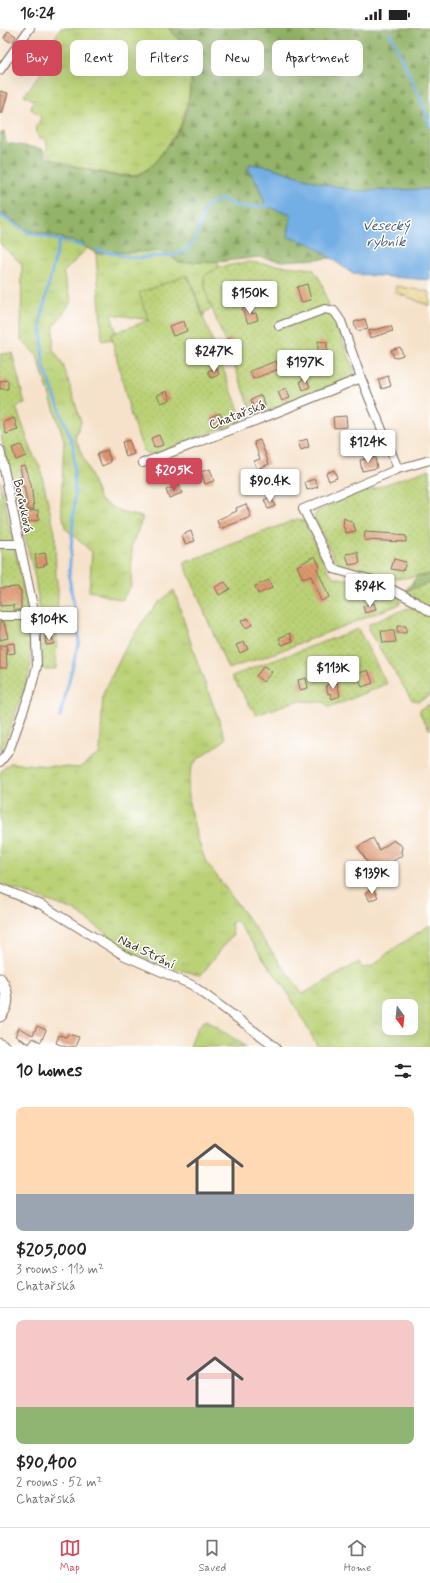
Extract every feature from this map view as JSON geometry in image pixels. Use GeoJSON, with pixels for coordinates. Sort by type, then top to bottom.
{"type":"FeatureCollection","features":[{"type":"Feature","properties":{"kind":"street"},"geometry":{"type":"LineString","coordinates":[[0,70],[30,28]]}},
{"type":"Feature","properties":{"kind":"street"},"geometry":{"type":"LineString","coordinates":[[279,326],[325,309],[334,311],[341,321],[361,378],[398,469]]}},
{"type":"Feature","properties":{"kind":"street","name":"Chatařská"},"geometry":{"type":"LineString","coordinates":[[143,463],[268,416],[361,378]]}},
{"type":"Feature","properties":{"kind":"street","name":"Borůvková"},"geometry":{"type":"LineString","coordinates":[[0,450],[35,616],[37,666],[31,689],[9,751],[0,762]]}},
{"type":"Feature","properties":{"kind":"street"},"geometry":{"type":"LineString","coordinates":[[430,460],[398,469],[303,509],[334,569],[376,580],[416,602],[430,612]]}},
{"type":"Feature","properties":{"kind":"street","name":"Borůvková"},"geometry":{"type":"LineString","coordinates":[[0,544],[20,544]]}},
{"type":"Feature","properties":{"kind":"street"},"geometry":{"type":"LineString","coordinates":[[0,616],[35,616]]}},
{"type":"Feature","properties":{"kind":"street","name":"Nad Strání"},"geometry":{"type":"LineString","coordinates":[[0,888],[42,905],[125,956],[192,985],[276,1047]]}},
{"type":"Feature","properties":{"kind":"street"},"geometry":{"type":"LineString","coordinates":[[0,979],[4,985],[7,996],[6,1006],[0,1016]]}},
{"type":"Feature","properties":{"kind":"street"},"geometry":{"type":"LineString","coordinates":[[0,1043],[8,1047]]}},
{"type":"Feature","properties":{"kind":"green space"},"geometry":{"type":"Polygon","coordinates":[[[61,28],[168,28],[179,40],[136,40],[136,76],[192,76],[188,101],[180,127],[154,165],[135,176],[114,175],[69,165],[50,157],[46,152],[47,146],[45,140],[38,137],[36,127],[41,118],[31,109],[32,104],[35,101],[24,95],[39,76],[62,76],[62,40],[53,40],[61,28]]]}},
{"type":"Feature","properties":{"kind":"green space"},"geometry":{"type":"Polygon","coordinates":[[[168,28],[430,28],[430,189],[356,191],[323,184],[270,167],[250,164],[248,169],[258,185],[266,206],[291,215],[288,237],[311,244],[331,258],[283,261],[259,257],[218,262],[179,262],[162,251],[96,253],[74,241],[30,231],[0,213],[0,133],[4,132],[6,143],[43,149],[46,157],[103,174],[126,177],[143,173],[160,156],[180,128],[186,111],[191,76],[203,76],[203,40],[180,40],[168,28]]]}},
{"type":"Feature","properties":{"kind":"green space"},"geometry":{"type":"Polygon","coordinates":[[[0,213],[30,231],[74,241],[87,248],[63,273],[72,301],[54,326],[53,349],[64,367],[81,422],[75,437],[100,500],[123,513],[143,517],[132,545],[131,585],[122,600],[89,591],[92,552],[65,528],[61,506],[64,440],[37,356],[21,340],[22,264],[0,244],[0,213]]]}},
{"type":"Feature","properties":{"kind":"green space"},"geometry":{"type":"Polygon","coordinates":[[[162,251],[179,262],[218,262],[219,267],[204,276],[206,293],[212,308],[204,313],[204,316],[188,275],[149,320],[111,314],[116,333],[111,334],[112,339],[102,341],[96,253],[162,251]]]}},
{"type":"Feature","properties":{"kind":"green space"},"geometry":{"type":"Polygon","coordinates":[[[249,262],[313,269],[321,281],[326,298],[355,372],[352,377],[258,415],[253,414],[206,293],[204,276],[219,267],[249,262]]]}},
{"type":"Feature","properties":{"kind":"green space"},"geometry":{"type":"Polygon","coordinates":[[[187,275],[242,418],[241,421],[157,453],[148,454],[144,452],[131,416],[111,334],[149,320],[139,293],[187,275]]]}},
{"type":"Feature","properties":{"kind":"green space"},"geometry":{"type":"Polygon","coordinates":[[[12,353],[25,404],[16,407],[34,457],[40,467],[55,533],[56,575],[58,589],[56,669],[42,669],[42,624],[35,578],[0,432],[0,354],[12,353]]]}},
{"type":"Feature","properties":{"kind":"green space"},"geometry":{"type":"Polygon","coordinates":[[[430,469],[430,574],[404,578],[386,577],[365,570],[344,567],[337,563],[314,517],[317,511],[343,499],[430,469]]]}},
{"type":"Feature","properties":{"kind":"green space"},"geometry":{"type":"Polygon","coordinates":[[[0,480],[29,616],[31,666],[25,687],[0,755],[0,480]]]}},
{"type":"Feature","properties":{"kind":"green space"},"geometry":{"type":"Polygon","coordinates":[[[297,519],[304,521],[330,573],[337,578],[374,583],[400,598],[400,604],[267,656],[228,669],[184,563],[297,519]]]}},
{"type":"Feature","properties":{"kind":"green space"},"geometry":{"type":"Polygon","coordinates":[[[430,574],[430,583],[406,591],[417,576],[430,574]]]}},
{"type":"Feature","properties":{"kind":"green space"},"geometry":{"type":"Polygon","coordinates":[[[430,583],[430,609],[406,591],[430,583]]]}},
{"type":"Feature","properties":{"kind":"green space"},"geometry":{"type":"Polygon","coordinates":[[[174,590],[198,665],[226,739],[198,759],[192,766],[188,782],[190,810],[205,860],[303,994],[359,962],[362,968],[371,967],[393,949],[430,925],[430,1047],[318,1047],[288,993],[236,920],[231,924],[233,934],[201,975],[164,966],[136,955],[74,910],[3,885],[0,882],[0,772],[10,763],[79,768],[100,753],[103,694],[126,647],[157,604],[174,590]]]}},
{"type":"Feature","properties":{"kind":"green space"},"geometry":{"type":"Polygon","coordinates":[[[408,608],[415,608],[430,617],[430,695],[418,701],[412,700],[368,630],[369,624],[408,608]]]}},
{"type":"Feature","properties":{"kind":"green space"},"geometry":{"type":"Polygon","coordinates":[[[358,629],[387,684],[329,708],[324,702],[296,701],[256,715],[232,676],[358,629]]]}},
{"type":"Feature","properties":{"kind":"green space"},"geometry":{"type":"Polygon","coordinates":[[[430,704],[430,730],[420,714],[420,709],[430,704]]]}},
{"type":"Feature","properties":{"kind":"green space"},"geometry":{"type":"Polygon","coordinates":[[[207,1020],[246,1047],[190,1047],[198,1028],[207,1020]]]}},
{"type":"Feature","properties":{"kind":"sand"},"geometry":{"type":"Polygon","coordinates":[[[396,286],[430,292],[430,306],[395,292],[396,286]]]}},
{"type":"Feature","properties":{"kind":"water","name":"Vesecký rybník"},"geometry":{"type":"Polygon","coordinates":[[[250,164],[270,167],[323,184],[356,191],[430,189],[430,280],[353,274],[311,244],[288,237],[291,215],[266,206],[258,185],[248,169],[250,164]]]}},
{"type":"Feature","properties":{"kind":"building"},"geometry":{"type":"Polygon","coordinates":[[[8,31],[16,36],[14,40],[12,40],[12,43],[4,38],[8,31]]]}},
{"type":"Feature","properties":{"kind":"building"},"geometry":{"type":"Polygon","coordinates":[[[0,91],[8,93],[2,114],[0,113],[0,91]]]}},
{"type":"Feature","properties":{"kind":"building"},"geometry":{"type":"Polygon","coordinates":[[[307,284],[311,300],[301,302],[297,287],[307,284]]]}},
{"type":"Feature","properties":{"kind":"building"},"geometry":{"type":"Polygon","coordinates":[[[249,306],[252,314],[256,313],[258,320],[248,323],[242,309],[249,306]]]}},
{"type":"Feature","properties":{"kind":"building"},"geometry":{"type":"Polygon","coordinates":[[[365,319],[368,329],[356,330],[354,322],[365,319]]]}},
{"type":"Feature","properties":{"kind":"building"},"geometry":{"type":"Polygon","coordinates":[[[184,321],[187,331],[173,336],[169,326],[184,321]]]}},
{"type":"Feature","properties":{"kind":"building"},"geometry":{"type":"Polygon","coordinates":[[[391,326],[393,331],[370,338],[368,331],[391,326]]]}},
{"type":"Feature","properties":{"kind":"building"},"geometry":{"type":"Polygon","coordinates":[[[231,338],[235,346],[228,349],[225,341],[231,338]]]}},
{"type":"Feature","properties":{"kind":"building"},"geometry":{"type":"Polygon","coordinates":[[[318,341],[327,342],[327,352],[318,351],[318,341]]]}},
{"type":"Feature","properties":{"kind":"building"},"geometry":{"type":"Polygon","coordinates":[[[400,347],[403,355],[394,358],[391,350],[400,347]]]}},
{"type":"Feature","properties":{"kind":"building"},"geometry":{"type":"Polygon","coordinates":[[[276,361],[279,369],[253,379],[250,371],[276,361]]]}},
{"type":"Feature","properties":{"kind":"building"},"geometry":{"type":"Polygon","coordinates":[[[217,368],[219,375],[211,378],[208,371],[217,368]]]}},
{"type":"Feature","properties":{"kind":"building"},"geometry":{"type":"Polygon","coordinates":[[[388,376],[391,386],[382,389],[378,380],[388,376]]]}},
{"type":"Feature","properties":{"kind":"building"},"geometry":{"type":"Polygon","coordinates":[[[306,378],[310,387],[303,390],[300,381],[306,378]]]}},
{"type":"Feature","properties":{"kind":"building"},"geometry":{"type":"Polygon","coordinates":[[[8,380],[8,389],[0,389],[0,381],[8,380]]]}},
{"type":"Feature","properties":{"kind":"building"},"geometry":{"type":"Polygon","coordinates":[[[286,388],[290,398],[282,401],[278,392],[286,388]]]}},
{"type":"Feature","properties":{"kind":"building"},"geometry":{"type":"Polygon","coordinates":[[[167,391],[170,400],[161,403],[157,395],[167,391]]]}},
{"type":"Feature","properties":{"kind":"building"},"geometry":{"type":"Polygon","coordinates":[[[261,395],[265,405],[254,409],[251,400],[261,395]]]}},
{"type":"Feature","properties":{"kind":"building"},"geometry":{"type":"Polygon","coordinates":[[[220,413],[224,423],[214,427],[210,417],[220,413]]]}},
{"type":"Feature","properties":{"kind":"building"},"geometry":{"type":"Polygon","coordinates":[[[346,416],[347,427],[334,428],[333,417],[346,416]]]}},
{"type":"Feature","properties":{"kind":"building"},"geometry":{"type":"Polygon","coordinates":[[[14,418],[18,430],[6,434],[3,422],[14,418]]]}},
{"type":"Feature","properties":{"kind":"building"},"geometry":{"type":"Polygon","coordinates":[[[159,435],[163,445],[154,448],[151,438],[159,435]]]}},
{"type":"Feature","properties":{"kind":"building"},"geometry":{"type":"Polygon","coordinates":[[[307,439],[309,447],[301,450],[298,442],[307,439]]]}},
{"type":"Feature","properties":{"kind":"building"},"geometry":{"type":"Polygon","coordinates":[[[129,440],[134,454],[126,457],[122,442],[129,440]]]}},
{"type":"Feature","properties":{"kind":"building"},"geometry":{"type":"Polygon","coordinates":[[[260,440],[269,464],[257,469],[254,461],[260,459],[254,442],[260,440]]]}},
{"type":"Feature","properties":{"kind":"building"},"geometry":{"type":"Polygon","coordinates":[[[21,445],[26,456],[16,460],[12,448],[21,445]]]}},
{"type":"Feature","properties":{"kind":"building"},"geometry":{"type":"Polygon","coordinates":[[[107,450],[111,462],[102,466],[97,454],[107,450]]]}},
{"type":"Feature","properties":{"kind":"building"},"geometry":{"type":"Polygon","coordinates":[[[375,457],[377,468],[362,471],[360,460],[375,457]]]}},
{"type":"Feature","properties":{"kind":"building"},"geometry":{"type":"Polygon","coordinates":[[[24,465],[31,484],[34,509],[28,510],[24,486],[22,486],[19,477],[22,477],[20,466],[24,465]]]}},
{"type":"Feature","properties":{"kind":"building"},"geometry":{"type":"Polygon","coordinates":[[[210,469],[214,481],[205,484],[201,472],[210,469]]]}},
{"type":"Feature","properties":{"kind":"building"},"geometry":{"type":"Polygon","coordinates":[[[334,470],[337,478],[329,481],[326,473],[334,470]]]}},
{"type":"Feature","properties":{"kind":"building"},"geometry":{"type":"Polygon","coordinates":[[[315,479],[318,487],[307,490],[305,482],[315,479]]]}},
{"type":"Feature","properties":{"kind":"building"},"geometry":{"type":"Polygon","coordinates":[[[179,485],[182,493],[169,498],[166,490],[179,485]]]}},
{"type":"Feature","properties":{"kind":"building"},"geometry":{"type":"Polygon","coordinates":[[[271,497],[275,506],[268,509],[264,500],[271,497]]]}},
{"type":"Feature","properties":{"kind":"building"},"geometry":{"type":"Polygon","coordinates":[[[246,504],[251,517],[220,529],[217,520],[237,511],[236,508],[246,504]]]}},
{"type":"Feature","properties":{"kind":"building"},"geometry":{"type":"Polygon","coordinates":[[[38,510],[39,520],[28,522],[26,512],[38,510]]]}},
{"type":"Feature","properties":{"kind":"building"},"geometry":{"type":"Polygon","coordinates":[[[344,518],[353,523],[356,531],[346,533],[343,526],[344,518]]]}},
{"type":"Feature","properties":{"kind":"building"},"geometry":{"type":"Polygon","coordinates":[[[191,531],[195,541],[185,544],[182,535],[191,531]]]}},
{"type":"Feature","properties":{"kind":"building"},"geometry":{"type":"Polygon","coordinates":[[[365,532],[406,536],[406,542],[364,540],[365,532]]]}},
{"type":"Feature","properties":{"kind":"building"},"geometry":{"type":"Polygon","coordinates":[[[358,552],[360,563],[349,565],[346,554],[358,552]]]}},
{"type":"Feature","properties":{"kind":"building"},"geometry":{"type":"Polygon","coordinates":[[[45,553],[47,564],[37,567],[35,555],[45,553]]]}},
{"type":"Feature","properties":{"kind":"building"},"geometry":{"type":"Polygon","coordinates":[[[315,556],[320,567],[317,569],[329,597],[321,601],[311,576],[303,579],[297,566],[315,556]]]}},
{"type":"Feature","properties":{"kind":"building"},"geometry":{"type":"Polygon","coordinates":[[[394,559],[406,562],[403,571],[391,569],[394,559]]]}},
{"type":"Feature","properties":{"kind":"building"},"geometry":{"type":"Polygon","coordinates":[[[269,580],[272,588],[258,594],[255,586],[269,580]]]}},
{"type":"Feature","properties":{"kind":"building"},"geometry":{"type":"Polygon","coordinates":[[[225,582],[230,589],[219,595],[215,587],[225,582]]]}},
{"type":"Feature","properties":{"kind":"building"},"geometry":{"type":"Polygon","coordinates":[[[18,587],[19,590],[21,590],[21,610],[14,610],[14,605],[0,606],[0,588],[18,587]]]}},
{"type":"Feature","properties":{"kind":"building"},"geometry":{"type":"Polygon","coordinates":[[[374,603],[376,610],[365,613],[363,606],[374,603]]]}},
{"type":"Feature","properties":{"kind":"building"},"geometry":{"type":"Polygon","coordinates":[[[248,618],[252,625],[245,628],[241,621],[248,618]]]}},
{"type":"Feature","properties":{"kind":"building"},"geometry":{"type":"Polygon","coordinates":[[[0,622],[4,622],[8,638],[0,640],[0,622]]]}},
{"type":"Feature","properties":{"kind":"building"},"geometry":{"type":"Polygon","coordinates":[[[397,626],[406,626],[406,633],[397,633],[397,626]]]}},
{"type":"Feature","properties":{"kind":"building"},"geometry":{"type":"Polygon","coordinates":[[[381,631],[394,631],[396,642],[383,643],[381,631]]]}},
{"type":"Feature","properties":{"kind":"building"},"geometry":{"type":"Polygon","coordinates":[[[290,633],[293,641],[282,645],[279,638],[290,633]]]}},
{"type":"Feature","properties":{"kind":"building"},"geometry":{"type":"Polygon","coordinates":[[[52,636],[54,644],[46,645],[45,637],[52,636]]]}},
{"type":"Feature","properties":{"kind":"building"},"geometry":{"type":"Polygon","coordinates":[[[244,642],[248,649],[240,653],[236,645],[244,642]]]}},
{"type":"Feature","properties":{"kind":"building"},"geometry":{"type":"Polygon","coordinates":[[[14,643],[15,653],[7,654],[7,644],[14,643]]]}},
{"type":"Feature","properties":{"kind":"building"},"geometry":{"type":"Polygon","coordinates":[[[6,645],[7,668],[0,668],[0,646],[6,645]]]}},
{"type":"Feature","properties":{"kind":"building"},"geometry":{"type":"Polygon","coordinates":[[[264,666],[272,672],[263,682],[256,676],[264,666]]]}},
{"type":"Feature","properties":{"kind":"building"},"geometry":{"type":"Polygon","coordinates":[[[368,670],[373,683],[362,687],[357,674],[368,670]]]}},
{"type":"Feature","properties":{"kind":"building"},"geometry":{"type":"Polygon","coordinates":[[[306,678],[308,688],[300,690],[298,680],[306,678]]]}},
{"type":"Feature","properties":{"kind":"building"},"geometry":{"type":"Polygon","coordinates":[[[337,682],[340,696],[332,699],[330,693],[328,694],[326,685],[337,682]]]}},
{"type":"Feature","properties":{"kind":"building"},"geometry":{"type":"Polygon","coordinates":[[[373,838],[379,850],[394,840],[402,847],[401,852],[403,855],[393,861],[391,867],[388,869],[382,868],[371,875],[366,866],[369,865],[358,847],[373,838]]]}},
{"type":"Feature","properties":{"kind":"building"},"geometry":{"type":"Polygon","coordinates":[[[373,888],[378,897],[370,901],[365,893],[373,888]]]}},
{"type":"Feature","properties":{"kind":"building"},"geometry":{"type":"Polygon","coordinates":[[[37,1026],[46,1030],[41,1042],[33,1038],[29,1044],[15,1036],[19,1028],[33,1035],[37,1026]]]}},
{"type":"Feature","properties":{"kind":"building"},"geometry":{"type":"Polygon","coordinates":[[[68,1034],[79,1037],[75,1047],[66,1047],[56,1043],[59,1035],[66,1037],[68,1034]]]}},
{"type":"Feature","properties":{"kind":"waterway"},"geometry":{"type":"LineString","coordinates":[[390,33],[422,103],[430,126]]}},
{"type":"Feature","properties":{"kind":"waterway"},"geometry":{"type":"LineString","coordinates":[[97,250],[135,258],[176,255],[189,248],[196,238],[206,206],[220,199],[240,207],[269,206]]}},
{"type":"Feature","properties":{"kind":"waterway"},"geometry":{"type":"LineString","coordinates":[[0,215],[29,233],[82,246]]}},
{"type":"Feature","properties":{"kind":"waterway"},"geometry":{"type":"LineString","coordinates":[[59,241],[41,319],[43,364],[73,445],[75,496],[69,576],[79,641],[60,717]]}}]}
